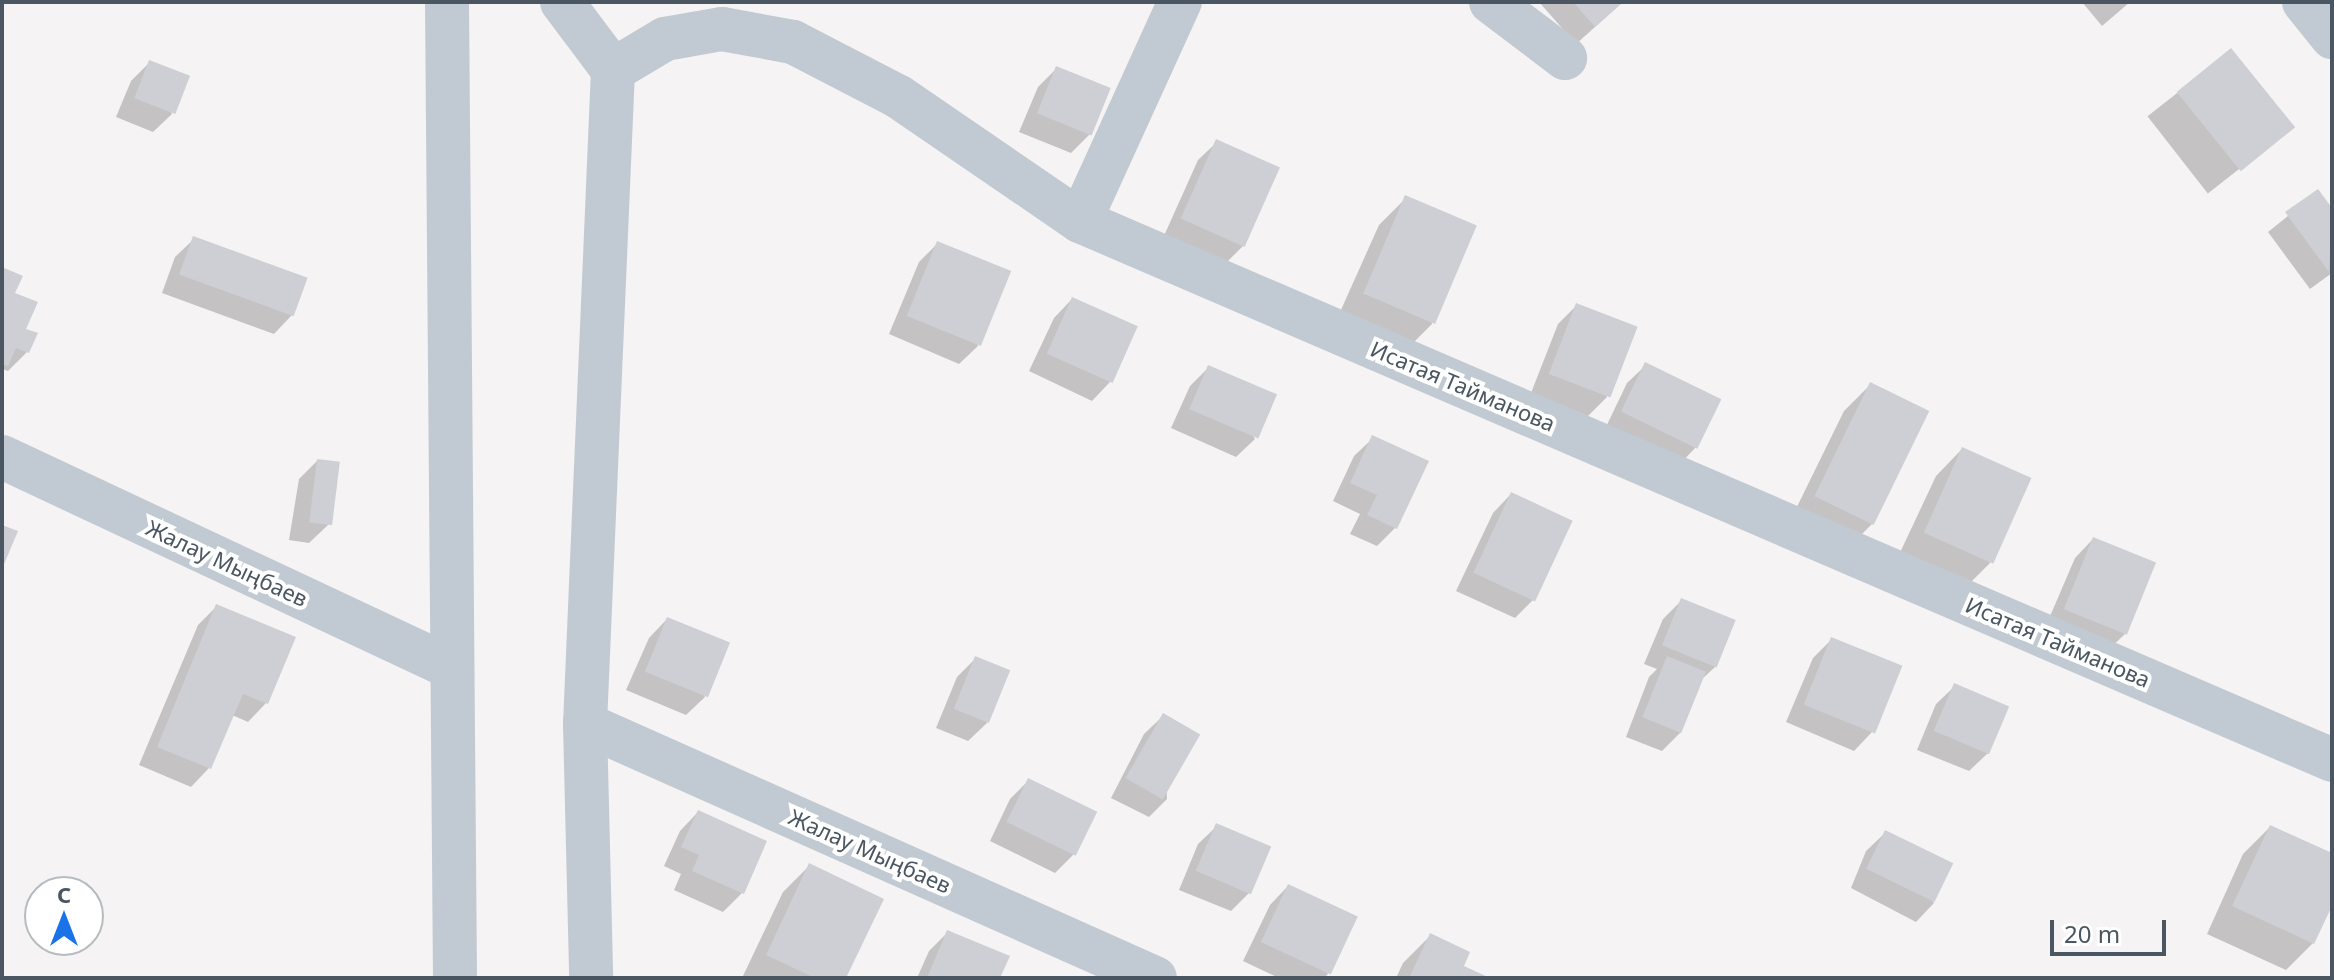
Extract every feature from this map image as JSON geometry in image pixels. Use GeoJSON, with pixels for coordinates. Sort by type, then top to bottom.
{"type":"FeatureCollection","features":[{"type":"Feature","properties":{"kind":"street"},"geometry":{"type":"LineString","coordinates":[[447,2],[455,978]]}},
{"type":"Feature","properties":{"kind":"street"},"geometry":{"type":"LineString","coordinates":[[562,2],[613,70],[585,724],[591,978]]}},
{"type":"Feature","properties":{"kind":"street"},"geometry":{"type":"LineString","coordinates":[[1080,221],[1180,2]]}},
{"type":"Feature","properties":{"kind":"street"},"geometry":{"type":"LineString","coordinates":[[1491,2],[1565,58]]}},
{"type":"Feature","properties":{"kind":"street"},"geometry":{"type":"LineString","coordinates":[[2304,2],[2332,37]]}},
{"type":"Feature","properties":{"kind":"street","name":"Исатая Тайманова"},"geometry":{"type":"LineString","coordinates":[[613,70],[665,39],[722,29],[793,42],[899,97],[1080,221],[2332,760]]}},
{"type":"Feature","properties":{"kind":"street","name":"Жалау Мыңбаев"},"geometry":{"type":"LineString","coordinates":[[2,457],[452,668]]}},
{"type":"Feature","properties":{"kind":"street","name":"Жалау Мыңбаев"},"geometry":{"type":"LineString","coordinates":[[585,724],[1155,978]]}},
{"type":"Feature","properties":{"kind":"building"},"geometry":{"type":"Polygon","coordinates":[[[1573,2],[1623,2],[1595,27],[1573,2]]]}},
{"type":"Feature","properties":{"kind":"building"},"geometry":{"type":"Polygon","coordinates":[[[2231,48],[2295,127],[2241,171],[2177,92],[2231,48]]]}},
{"type":"Feature","properties":{"kind":"building"},"geometry":{"type":"Polygon","coordinates":[[[149,60],[190,76],[175,114],[134,98],[149,60]]]}},
{"type":"Feature","properties":{"kind":"building"},"geometry":{"type":"Polygon","coordinates":[[[1056,66],[1111,88],[1092,135],[1037,113],[1056,66]]]}},
{"type":"Feature","properties":{"kind":"building"},"geometry":{"type":"Polygon","coordinates":[[[1216,139],[1280,167],[1245,247],[1181,218],[1216,139]]]}},
{"type":"Feature","properties":{"kind":"building"},"geometry":{"type":"Polygon","coordinates":[[[2318,189],[2332,208],[2329,272],[2285,212],[2318,189]]]}},
{"type":"Feature","properties":{"kind":"building"},"geometry":{"type":"Polygon","coordinates":[[[1405,195],[1477,225],[1435,324],[1363,293],[1405,195]]]}},
{"type":"Feature","properties":{"kind":"building"},"geometry":{"type":"Polygon","coordinates":[[[193,236],[308,278],[294,316],[179,275],[193,236]]]}},
{"type":"Feature","properties":{"kind":"building"},"geometry":{"type":"Polygon","coordinates":[[[937,241],[1011,271],[981,346],[907,316],[937,241]]]}},
{"type":"Feature","properties":{"kind":"building"},"geometry":{"type":"Polygon","coordinates":[[[2,267],[23,276],[15,293],[38,302],[26,329],[38,333],[29,353],[16,348],[8,366],[2,364],[2,267]]]}},
{"type":"Feature","properties":{"kind":"building"},"geometry":{"type":"Polygon","coordinates":[[[1072,297],[1138,326],[1113,383],[1047,354],[1072,297]]]}},
{"type":"Feature","properties":{"kind":"building"},"geometry":{"type":"Polygon","coordinates":[[[1576,303],[1638,327],[1610,398],[1549,374],[1576,303]]]}},
{"type":"Feature","properties":{"kind":"building"},"geometry":{"type":"Polygon","coordinates":[[[1645,362],[1721,399],[1697,449],[1621,411],[1645,362]]]}},
{"type":"Feature","properties":{"kind":"building"},"geometry":{"type":"Polygon","coordinates":[[[1208,365],[1277,394],[1258,438],[1189,409],[1208,365]]]}},
{"type":"Feature","properties":{"kind":"building"},"geometry":{"type":"Polygon","coordinates":[[[1870,382],[1929,411],[1874,525],[1814,496],[1870,382]]]}},
{"type":"Feature","properties":{"kind":"building"},"geometry":{"type":"Polygon","coordinates":[[[1372,435],[1429,461],[1397,529],[1367,515],[1377,495],[1350,483],[1372,435]]]}},
{"type":"Feature","properties":{"kind":"building"},"geometry":{"type":"Polygon","coordinates":[[[1962,447],[2031,478],[1993,564],[1924,533],[1962,447]]]}},
{"type":"Feature","properties":{"kind":"building"},"geometry":{"type":"Polygon","coordinates":[[[317,459],[340,462],[332,525],[309,523],[317,459]]]}},
{"type":"Feature","properties":{"kind":"building"},"geometry":{"type":"Polygon","coordinates":[[[1511,492],[1573,521],[1535,601],[1473,573],[1511,492]]]}},
{"type":"Feature","properties":{"kind":"building"},"geometry":{"type":"Polygon","coordinates":[[[2,525],[18,531],[2,569],[2,525]]]}},
{"type":"Feature","properties":{"kind":"building"},"geometry":{"type":"Polygon","coordinates":[[[2093,537],[2156,562],[2127,635],[2064,609],[2093,537]]]}},
{"type":"Feature","properties":{"kind":"building"},"geometry":{"type":"Polygon","coordinates":[[[1681,598],[1736,620],[1717,667],[1662,645],[1681,598]]]}},
{"type":"Feature","properties":{"kind":"building"},"geometry":{"type":"Polygon","coordinates":[[[216,604],[296,637],[268,704],[243,694],[211,769],[157,747],[216,604]]]}},
{"type":"Feature","properties":{"kind":"building"},"geometry":{"type":"Polygon","coordinates":[[[667,617],[730,642],[708,697],[645,672],[667,617]]]}},
{"type":"Feature","properties":{"kind":"building"},"geometry":{"type":"Polygon","coordinates":[[[1831,637],[1902,666],[1875,734],[1804,705],[1831,637]]]}},
{"type":"Feature","properties":{"kind":"building"},"geometry":{"type":"Polygon","coordinates":[[[975,656],[1010,670],[989,723],[954,709],[975,656]]]}},
{"type":"Feature","properties":{"kind":"building"},"geometry":{"type":"Polygon","coordinates":[[[1667,656],[1706,672],[1681,733],[1642,717],[1667,656]]]}},
{"type":"Feature","properties":{"kind":"building"},"geometry":{"type":"Polygon","coordinates":[[[1954,683],[2009,706],[1989,754],[1934,731],[1954,683]]]}},
{"type":"Feature","properties":{"kind":"building"},"geometry":{"type":"Polygon","coordinates":[[[1163,713],[1200,734],[1163,799],[1126,778],[1163,713]]]}},
{"type":"Feature","properties":{"kind":"building"},"geometry":{"type":"Polygon","coordinates":[[[1028,778],[1097,812],[1076,856],[1007,822],[1028,778]]]}},
{"type":"Feature","properties":{"kind":"building"},"geometry":{"type":"Polygon","coordinates":[[[698,810],[767,841],[744,894],[692,871],[699,855],[681,847],[698,810]]]}},
{"type":"Feature","properties":{"kind":"building"},"geometry":{"type":"Polygon","coordinates":[[[1216,823],[1271,846],[1251,894],[1196,871],[1216,823]]]}},
{"type":"Feature","properties":{"kind":"building"},"geometry":{"type":"Polygon","coordinates":[[[2270,825],[2332,853],[2332,906],[2314,944],[2232,906],[2270,825]]]}},
{"type":"Feature","properties":{"kind":"building"},"geometry":{"type":"Polygon","coordinates":[[[1885,830],[1953,863],[1934,902],[1866,869],[1885,830]]]}},
{"type":"Feature","properties":{"kind":"building"},"geometry":{"type":"Polygon","coordinates":[[[809,863],[884,899],[846,978],[815,978],[766,955],[809,863]]]}},
{"type":"Feature","properties":{"kind":"building"},"geometry":{"type":"Polygon","coordinates":[[[1288,884],[1358,917],[1331,975],[1261,942],[1288,884]]]}},
{"type":"Feature","properties":{"kind":"building"},"geometry":{"type":"Polygon","coordinates":[[[947,930],[1010,956],[1000,978],[927,978],[947,930]]]}},
{"type":"Feature","properties":{"kind":"building"},"geometry":{"type":"Polygon","coordinates":[[[1430,933],[1470,952],[1464,966],[1490,978],[1409,978],[1430,933]]]}}]}
